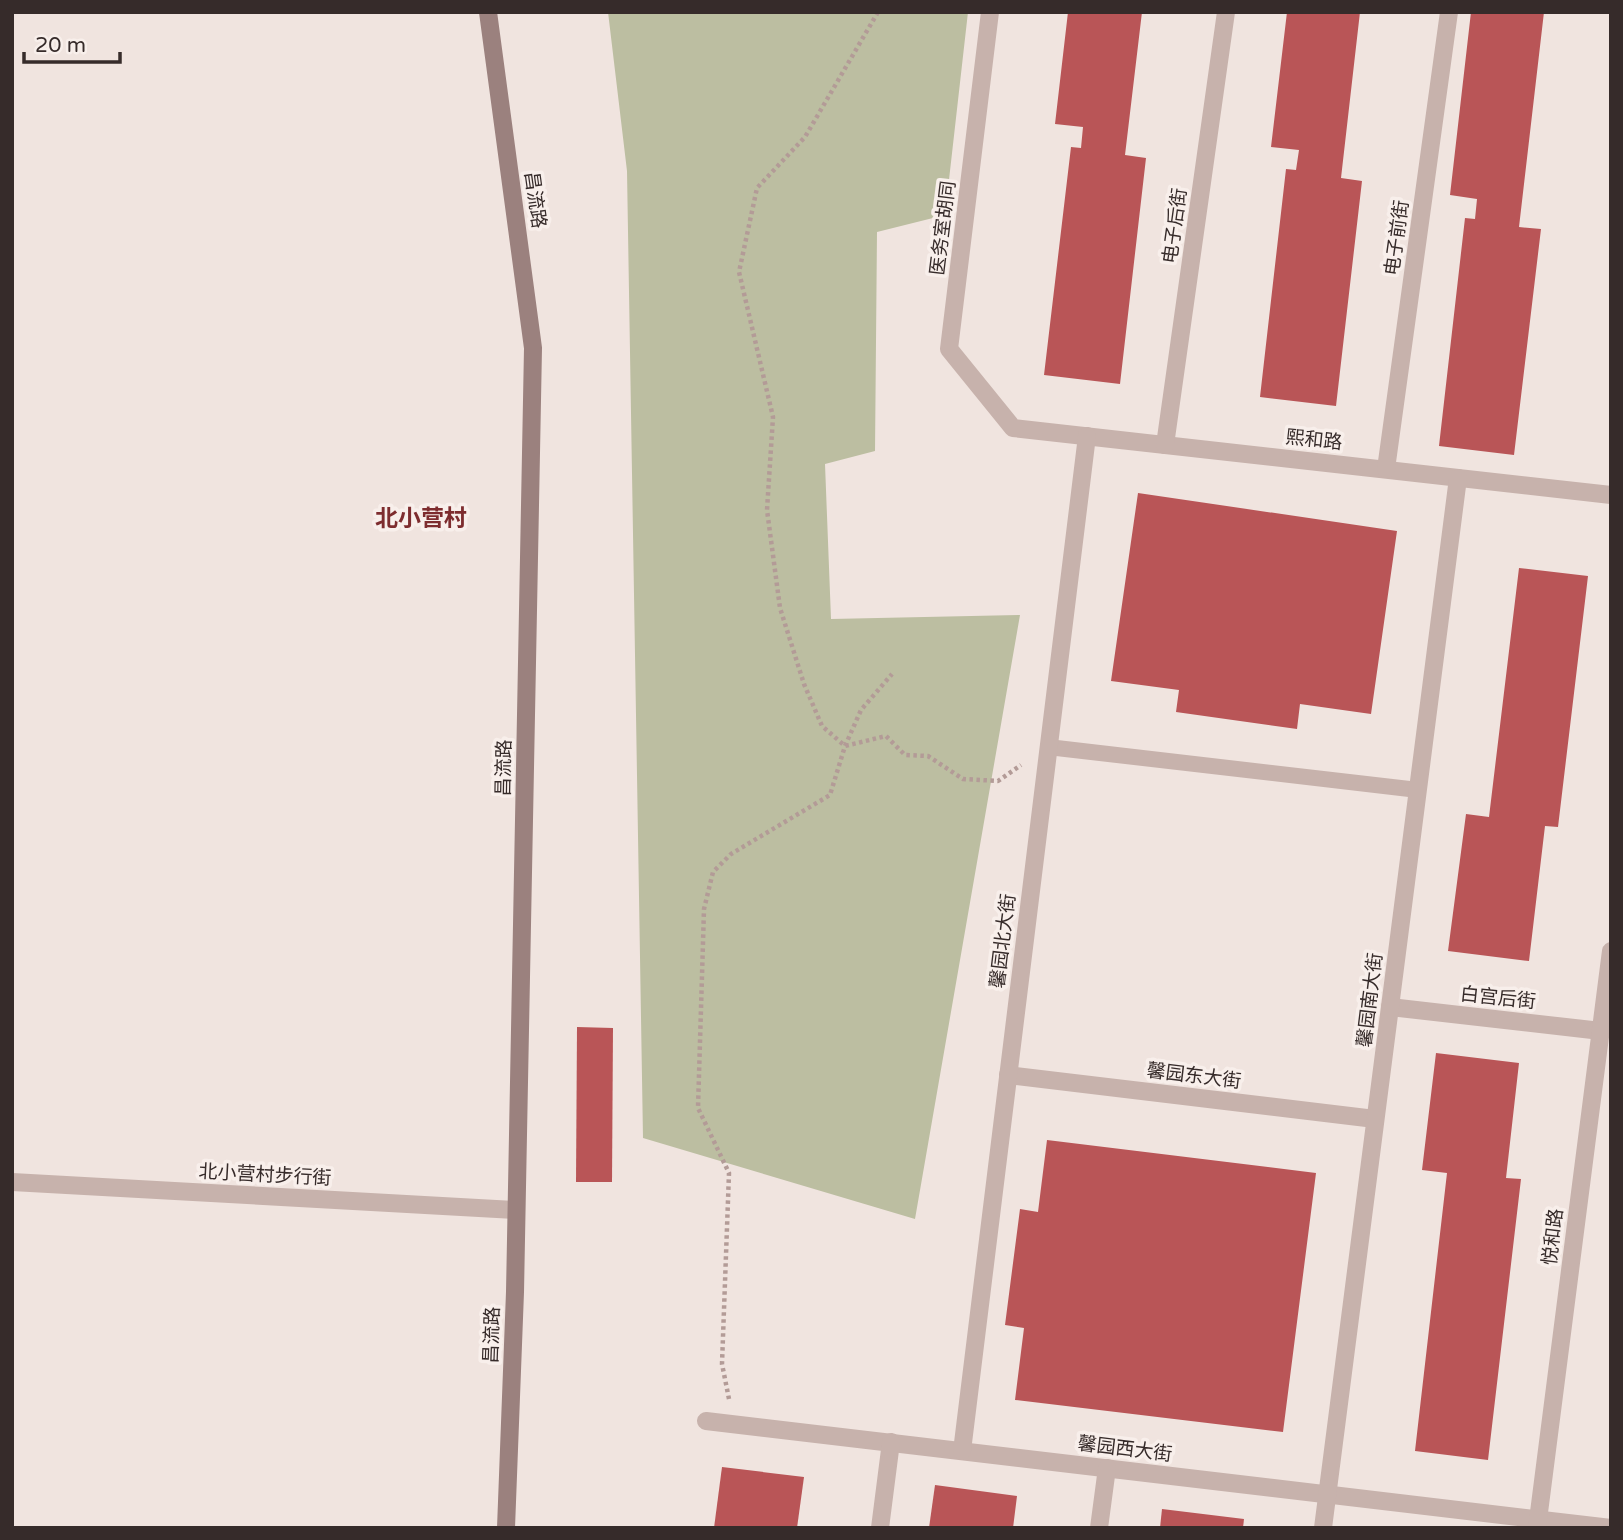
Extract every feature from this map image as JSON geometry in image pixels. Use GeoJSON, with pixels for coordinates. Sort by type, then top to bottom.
{"type":"FeatureCollection","features":[{"type":"Feature","properties":{"kind":"main road","name":"昌流路"},"geometry":{"type":"LineString","coordinates":[[488,12],[533,348],[516,1210],[506,1528]]}},
{"type":"Feature","properties":{"kind":"street","name":"医务室胡同"},"geometry":{"type":"LineString","coordinates":[[990,12],[949,349],[1013,428]]}},
{"type":"Feature","properties":{"kind":"street","name":"电子后街"},"geometry":{"type":"LineString","coordinates":[[1165,445],[1226,12]]}},
{"type":"Feature","properties":{"kind":"street","name":"电子前街"},"geometry":{"type":"LineString","coordinates":[[1387,469],[1448,12]]}},
{"type":"Feature","properties":{"kind":"street","name":"熙和路"},"geometry":{"type":"LineString","coordinates":[[1013,428],[1611,495]]}},
{"type":"Feature","properties":{"kind":"street","name":"馨园北大街"},"geometry":{"type":"LineString","coordinates":[[962,1451],[1087,436]]}},
{"type":"Feature","properties":{"kind":"street","name":"馨园南大街"},"geometry":{"type":"LineString","coordinates":[[1323,1528],[1458,478]]}},
{"type":"Feature","properties":{"kind":"street","name":"悦和路"},"geometry":{"type":"LineString","coordinates":[[1537,1523],[1611,951]]}},
{"type":"Feature","properties":{"kind":"street","name":"白宫后街"},"geometry":{"type":"LineString","coordinates":[[1390,1007],[1601,1031]]}},
{"type":"Feature","properties":{"kind":"street","name":"馨园东大街"},"geometry":{"type":"LineString","coordinates":[[1008,1075],[1376,1119]]}},
{"type":"Feature","properties":{"kind":"street","name":"北小营村步行街"},"geometry":{"type":"LineString","coordinates":[[12,1182],[516,1210]]}},
{"type":"Feature","properties":{"kind":"street","name":"馨园西大街"},"geometry":{"type":"LineString","coordinates":[[706,1421],[1327,1494],[1537,1523],[1611,1528]]}},
{"type":"Feature","properties":{"kind":"street"},"geometry":{"type":"LineString","coordinates":[[880,1528],[891,1442]]}},
{"type":"Feature","properties":{"kind":"street"},"geometry":{"type":"LineString","coordinates":[[1099,1528],[1107,1468]]}},
{"type":"Feature","properties":{"kind":"lane"},"geometry":{"type":"LineString","coordinates":[[1048,747],[1418,790]]}},
{"type":"Feature","properties":{"kind":"path"},"geometry":{"type":"LineString","coordinates":[[845,746],[822,726],[804,684],[780,608],[767,510],[773,417],[740,272],[757,188],[805,137],[878,12]]}},
{"type":"Feature","properties":{"kind":"path"},"geometry":{"type":"LineString","coordinates":[[734,1424],[722,1364],[729,1172],[698,1108],[704,909],[712,872],[732,853],[830,795],[845,746],[861,710],[891,674]]}},
{"type":"Feature","properties":{"kind":"path"},"geometry":{"type":"LineString","coordinates":[[845,746],[886,736],[905,755],[928,756],[963,779],[998,781],[1048,747]]}},
{"type":"Feature","properties":{"kind":"green space"},"geometry":{"type":"Polygon","coordinates":[[[608,12],[968,12],[945,215],[877,232],[875,451],[825,464],[831,619],[1020,615],[915,1219],[643,1138],[627,171],[608,12]]]}},
{"type":"Feature","properties":{"kind":"building"},"geometry":{"type":"Polygon","coordinates":[[[1068,12],[1142,12],[1125,155],[1146,158],[1120,384],[1044,375],[1071,147],[1081,148],[1083,127],[1055,124],[1068,12]]]}},
{"type":"Feature","properties":{"kind":"building"},"geometry":{"type":"Polygon","coordinates":[[[1287,12],[1360,12],[1341,178],[1362,181],[1336,406],[1260,397],[1286,169],[1296,170],[1299,150],[1271,147],[1287,12]]]}},
{"type":"Feature","properties":{"kind":"building"},"geometry":{"type":"Polygon","coordinates":[[[1471,12],[1544,12],[1519,227],[1541,229],[1514,455],[1439,446],[1465,218],[1475,219],[1477,199],[1450,195],[1471,12]]]}},
{"type":"Feature","properties":{"kind":"building"},"geometry":{"type":"Polygon","coordinates":[[[1138,493],[1397,531],[1371,714],[1300,704],[1297,729],[1176,712],[1179,690],[1111,681],[1138,493]]]}},
{"type":"Feature","properties":{"kind":"building"},"geometry":{"type":"Polygon","coordinates":[[[1519,568],[1588,576],[1558,827],[1545,826],[1529,961],[1448,951],[1466,814],[1489,817],[1519,568]]]}},
{"type":"Feature","properties":{"kind":"building"},"geometry":{"type":"Polygon","coordinates":[[[577,1027],[613,1028],[612,1182],[576,1182],[577,1027]]]}},
{"type":"Feature","properties":{"kind":"building"},"geometry":{"type":"Polygon","coordinates":[[[1436,1053],[1519,1063],[1506,1178],[1521,1179],[1488,1460],[1415,1451],[1447,1173],[1422,1170],[1436,1053]]]}},
{"type":"Feature","properties":{"kind":"building"},"geometry":{"type":"Polygon","coordinates":[[[1047,1140],[1316,1173],[1283,1432],[1015,1400],[1024,1328],[1005,1325],[1020,1209],[1038,1212],[1047,1140]]]}},
{"type":"Feature","properties":{"kind":"building"},"geometry":{"type":"Polygon","coordinates":[[[722,1467],[804,1477],[797,1528],[714,1528],[722,1467]]]}},
{"type":"Feature","properties":{"kind":"building"},"geometry":{"type":"Polygon","coordinates":[[[935,1485],[1017,1496],[1013,1528],[929,1528],[935,1485]]]}},
{"type":"Feature","properties":{"kind":"building"},"geometry":{"type":"Polygon","coordinates":[[[1162,1509],[1244,1519],[1243,1528],[1160,1528],[1162,1509]]]}},
{"type":"Feature","properties":{"kind":"district","name":"北小营村"},"geometry":{"type":"Point","coordinates":[421,519]}}]}
